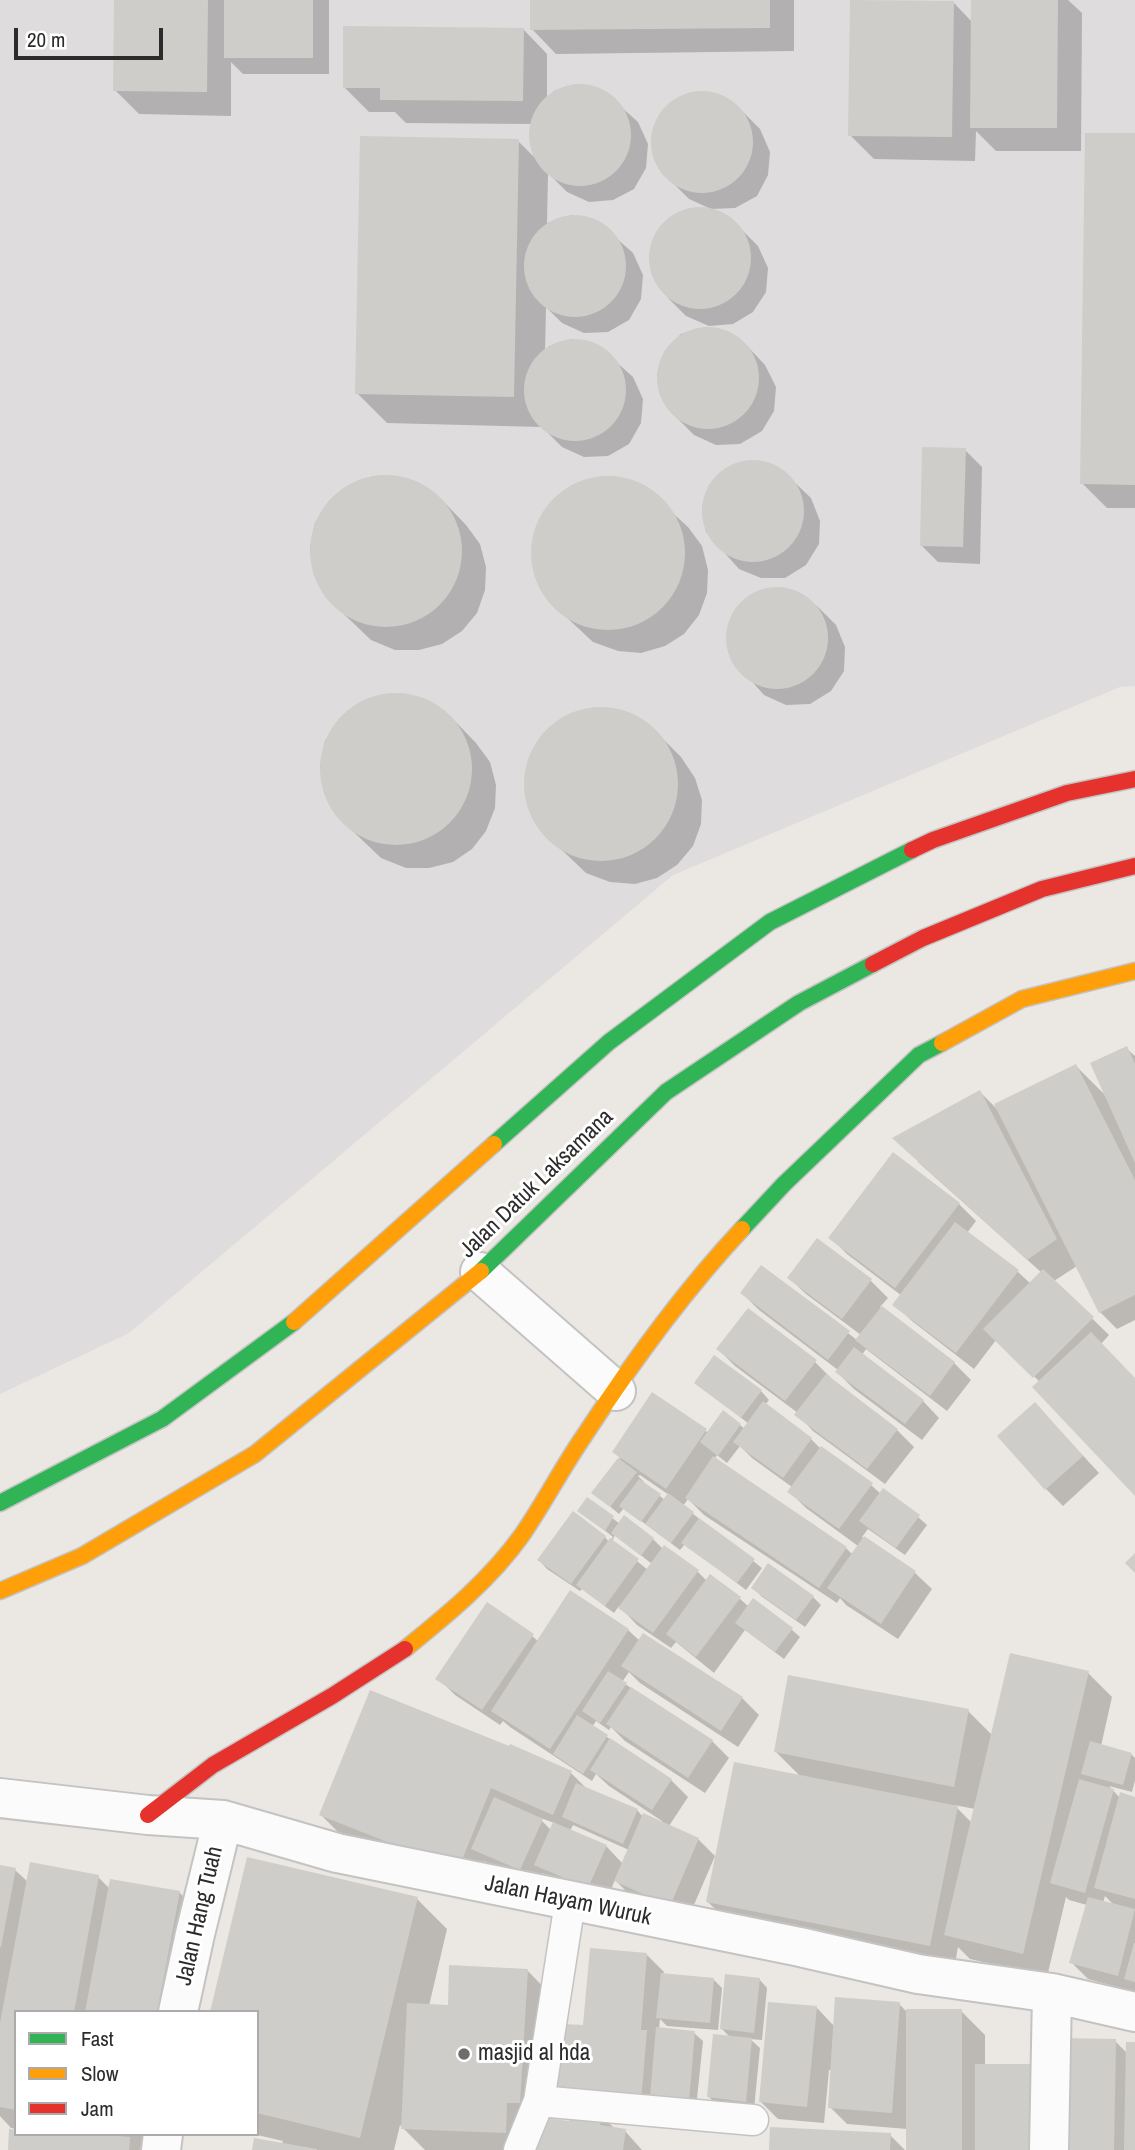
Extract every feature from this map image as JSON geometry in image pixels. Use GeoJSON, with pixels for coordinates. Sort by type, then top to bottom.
{"type":"FeatureCollection","features":[{"type":"Feature","properties":{"kind":"main road"},"geometry":{"type":"LineString","coordinates":[[0,1503],[162,1419],[293,1323],[609,1042],[769,922],[933,840],[1067,793],[1135,779]]}},
{"type":"Feature","properties":{"kind":"main road","name":"Jalan Datuk Laksamana"},"geometry":{"type":"LineString","coordinates":[[0,1591],[82,1556],[255,1454],[480,1272],[666,1092],[799,1003],[923,938],[1042,889],[1135,866]]}},
{"type":"Feature","properties":{"kind":"main road"},"geometry":{"type":"LineString","coordinates":[[148,1815],[213,1765],[403,1651],[469,1596],[521,1536],[584,1435],[649,1342],[714,1259],[783,1184],[919,1055],[1022,999],[1135,971]]}},
{"type":"Feature","properties":{"kind":"street"},"geometry":{"type":"LineString","coordinates":[[480,1272],[616,1391]]}},
{"type":"Feature","properties":{"kind":"street","name":"Jalan Hayam Wuruk"},"geometry":{"type":"LineString","coordinates":[[0,1798],[148,1815],[223,1819],[337,1853],[800,1947],[918,1975],[1052,1993],[1135,2012]]}},
{"type":"Feature","properties":{"kind":"street","name":"Jalan Hang Tuah"},"geometry":{"type":"LineString","coordinates":[[178,2010],[223,1819]]}},
{"type":"Feature","properties":{"kind":"street"},"geometry":{"type":"LineString","coordinates":[[1049,2150],[1052,1993]]}},
{"type":"Feature","properties":{"kind":"lane"},"geometry":{"type":"LineString","coordinates":[[519,2150],[539,2101],[570,1902]]}},
{"type":"Feature","properties":{"kind":"lane"},"geometry":{"type":"LineString","coordinates":[[539,2101],[753,2120]]}},
{"type":"Feature","properties":{"kind":"shaded area"},"geometry":{"type":"Polygon","coordinates":[[[0,0],[1135,0],[1135,686],[1120,687],[673,875],[129,1333],[0,1394],[0,0]]]}},
{"type":"Feature","properties":{"kind":"building"},"geometry":{"type":"Polygon","coordinates":[[[114,0],[208,0],[207,92],[113,91],[114,0]]]}},
{"type":"Feature","properties":{"kind":"building"},"geometry":{"type":"Polygon","coordinates":[[[224,0],[313,0],[313,58],[224,58],[224,0]]]}},
{"type":"Feature","properties":{"kind":"building"},"geometry":{"type":"Polygon","coordinates":[[[530,0],[770,0],[770,28],[530,30],[530,0]]]}},
{"type":"Feature","properties":{"kind":"building"},"geometry":{"type":"Polygon","coordinates":[[[850,0],[954,1],[952,137],[848,136],[850,0]]]}},
{"type":"Feature","properties":{"kind":"building"},"geometry":{"type":"Polygon","coordinates":[[[971,0],[1058,0],[1057,128],[970,128],[971,0]]]}},
{"type":"Feature","properties":{"kind":"building"},"geometry":{"type":"Polygon","coordinates":[[[343,26],[524,28],[523,101],[380,100],[380,88],[343,88],[343,26]]]}},
{"type":"Feature","properties":{"kind":"building"},"geometry":{"type":"Polygon","coordinates":[[[580,84],[600,88],[616,99],[627,115],[631,135],[627,155],[616,171],[600,182],[580,186],[560,182],[544,171],[533,155],[529,135],[533,115],[544,99],[560,88],[580,84]]]}},
{"type":"Feature","properties":{"kind":"building"},"geometry":{"type":"Polygon","coordinates":[[[702,91],[722,95],[738,106],[749,122],[753,142],[749,162],[738,178],[722,189],[702,193],[682,189],[666,178],[655,162],[651,142],[655,122],[666,106],[682,95],[702,91]]]}},
{"type":"Feature","properties":{"kind":"building"},"geometry":{"type":"Polygon","coordinates":[[[1085,133],[1135,133],[1135,485],[1080,484],[1085,133]]]}},
{"type":"Feature","properties":{"kind":"building"},"geometry":{"type":"Polygon","coordinates":[[[360,136],[519,139],[514,397],[355,394],[360,136]]]}},
{"type":"Feature","properties":{"kind":"building"},"geometry":{"type":"Polygon","coordinates":[[[700,207],[720,211],[736,222],[747,238],[751,258],[747,278],[736,294],[720,305],[700,309],[680,305],[664,294],[653,278],[649,258],[653,238],[664,222],[680,211],[700,207]]]}},
{"type":"Feature","properties":{"kind":"building"},"geometry":{"type":"Polygon","coordinates":[[[575,215],[595,219],[611,230],[622,246],[626,266],[622,286],[611,302],[595,313],[575,317],[555,313],[539,302],[528,286],[524,266],[528,246],[539,230],[555,219],[575,215]]]}},
{"type":"Feature","properties":{"kind":"building"},"geometry":{"type":"Polygon","coordinates":[[[708,327],[728,331],[744,342],[755,358],[759,378],[755,398],[744,414],[728,425],[708,429],[688,425],[672,414],[661,398],[657,378],[661,358],[672,342],[688,331],[708,327]]]}},
{"type":"Feature","properties":{"kind":"building"},"geometry":{"type":"Polygon","coordinates":[[[575,339],[604,347],[618,361],[626,390],[618,419],[604,433],[575,441],[546,433],[532,419],[524,390],[532,361],[546,347],[575,339]]]}},
{"type":"Feature","properties":{"kind":"building"},"geometry":{"type":"Polygon","coordinates":[[[922,447],[966,448],[963,547],[920,546],[922,447]]]}},
{"type":"Feature","properties":{"kind":"building"},"geometry":{"type":"Polygon","coordinates":[[[753,460],[773,464],[789,475],[800,491],[804,511],[800,531],[789,547],[773,558],[753,562],[733,558],[717,547],[706,531],[702,511],[706,491],[717,475],[733,464],[753,460]]]}},
{"type":"Feature","properties":{"kind":"building"},"geometry":{"type":"Polygon","coordinates":[[[386,475],[415,480],[440,497],[457,522],[462,551],[457,580],[440,605],[415,622],[386,627],[357,622],[332,605],[315,580],[310,551],[315,522],[332,497],[357,480],[386,475]]]}},
{"type":"Feature","properties":{"kind":"building"},"geometry":{"type":"Polygon","coordinates":[[[608,476],[637,482],[662,499],[679,524],[685,553],[679,582],[662,607],[637,624],[608,630],[579,624],[554,607],[537,582],[531,553],[537,524],[554,499],[579,482],[608,476]]]}},
{"type":"Feature","properties":{"kind":"building"},"geometry":{"type":"Polygon","coordinates":[[[777,587],[797,591],[813,602],[824,618],[828,638],[824,658],[813,674],[797,685],[777,689],[757,685],[741,674],[730,658],[726,638],[730,618],[741,602],[757,591],[777,587]]]}},
{"type":"Feature","properties":{"kind":"building"},"geometry":{"type":"Polygon","coordinates":[[[396,693],[425,698],[450,715],[467,740],[472,769],[467,798],[450,823],[425,840],[396,845],[367,840],[342,823],[325,798],[320,769],[325,740],[342,715],[367,698],[396,693]]]}},
{"type":"Feature","properties":{"kind":"building"},"geometry":{"type":"Polygon","coordinates":[[[601,707],[630,713],[655,730],[672,755],[678,784],[672,813],[655,838],[630,855],[601,861],[572,855],[547,838],[530,813],[524,784],[530,755],[547,730],[572,713],[601,707]]]}},
{"type":"Feature","properties":{"kind":"building"},"geometry":{"type":"Polygon","coordinates":[[[1127,1046],[1135,1064],[1135,1163],[1090,1063],[1127,1046]]]}},
{"type":"Feature","properties":{"kind":"building"},"geometry":{"type":"Polygon","coordinates":[[[1076,1064],[1135,1180],[1135,1295],[1099,1313],[994,1104],[1076,1064]]]}},
{"type":"Feature","properties":{"kind":"building"},"geometry":{"type":"Polygon","coordinates":[[[980,1090],[1057,1239],[1027,1260],[892,1138],[980,1090]]]}},
{"type":"Feature","properties":{"kind":"building"},"geometry":{"type":"Polygon","coordinates":[[[893,1152],[960,1203],[895,1288],[828,1238],[893,1152]]]}},
{"type":"Feature","properties":{"kind":"building"},"geometry":{"type":"Polygon","coordinates":[[[955,1222],[1019,1270],[956,1353],[892,1305],[955,1222]]]}},
{"type":"Feature","properties":{"kind":"building"},"geometry":{"type":"Polygon","coordinates":[[[817,1238],[872,1279],[842,1319],[787,1278],[817,1238]]]}},
{"type":"Feature","properties":{"kind":"building"},"geometry":{"type":"Polygon","coordinates":[[[761,1265],[850,1331],[828,1360],[740,1293],[761,1265]]]}},
{"type":"Feature","properties":{"kind":"building"},"geometry":{"type":"Polygon","coordinates":[[[1043,1269],[1094,1317],[1033,1378],[983,1329],[1043,1269]]]}},
{"type":"Feature","properties":{"kind":"building"},"geometry":{"type":"Polygon","coordinates":[[[882,1306],[955,1362],[930,1396],[855,1340],[882,1306]]]}},
{"type":"Feature","properties":{"kind":"building"},"geometry":{"type":"Polygon","coordinates":[[[748,1308],[817,1360],[785,1401],[716,1349],[748,1308]]]}},
{"type":"Feature","properties":{"kind":"building"},"geometry":{"type":"Polygon","coordinates":[[[1091,1332],[1135,1378],[1135,1496],[1032,1387],[1091,1332]]]}},
{"type":"Feature","properties":{"kind":"building"},"geometry":{"type":"Polygon","coordinates":[[[854,1347],[924,1400],[905,1424],[835,1372],[854,1347]]]}},
{"type":"Feature","properties":{"kind":"building"},"geometry":{"type":"Polygon","coordinates":[[[714,1355],[762,1390],[741,1418],[694,1383],[714,1355]]]}},
{"type":"Feature","properties":{"kind":"building"},"geometry":{"type":"Polygon","coordinates":[[[826,1374],[898,1429],[867,1469],[794,1415],[826,1374]]]}},
{"type":"Feature","properties":{"kind":"building"},"geometry":{"type":"Polygon","coordinates":[[[652,1392],[707,1429],[666,1489],[612,1452],[652,1392]]]}},
{"type":"Feature","properties":{"kind":"building"},"geometry":{"type":"Polygon","coordinates":[[[763,1401],[812,1438],[783,1478],[733,1442],[763,1401]]]}},
{"type":"Feature","properties":{"kind":"building"},"geometry":{"type":"Polygon","coordinates":[[[1035,1402],[1083,1456],[1045,1490],[997,1436],[1035,1402]]]}},
{"type":"Feature","properties":{"kind":"building"},"geometry":{"type":"Polygon","coordinates":[[[723,1410],[741,1424],[718,1456],[700,1442],[723,1410]]]}},
{"type":"Feature","properties":{"kind":"building"},"geometry":{"type":"Polygon","coordinates":[[[821,1446],[873,1483],[839,1529],[787,1492],[821,1446]]]}},
{"type":"Feature","properties":{"kind":"building"},"geometry":{"type":"Polygon","coordinates":[[[713,1456],[847,1547],[819,1588],[685,1498],[713,1456]]]}},
{"type":"Feature","properties":{"kind":"building"},"geometry":{"type":"Polygon","coordinates":[[[618,1458],[637,1472],[610,1507],[591,1493],[618,1458]]]}},
{"type":"Feature","properties":{"kind":"building"},"geometry":{"type":"Polygon","coordinates":[[[639,1479],[661,1494],[641,1522],[619,1506],[639,1479]]]}},
{"type":"Feature","properties":{"kind":"building"},"geometry":{"type":"Polygon","coordinates":[[[883,1488],[920,1515],[896,1548],[859,1521],[883,1488]]]}},
{"type":"Feature","properties":{"kind":"building"},"geometry":{"type":"Polygon","coordinates":[[[668,1493],[694,1512],[671,1543],[645,1524],[668,1493]]]}},
{"type":"Feature","properties":{"kind":"building"},"geometry":{"type":"Polygon","coordinates":[[[587,1497],[614,1516],[605,1531],[577,1511],[587,1497]]]}},
{"type":"Feature","properties":{"kind":"building"},"geometry":{"type":"Polygon","coordinates":[[[573,1511],[606,1536],[571,1584],[537,1560],[573,1511]]]}},
{"type":"Feature","properties":{"kind":"building"},"geometry":{"type":"Polygon","coordinates":[[[624,1515],[654,1538],[641,1556],[611,1533],[624,1515]]]}},
{"type":"Feature","properties":{"kind":"building"},"geometry":{"type":"Polygon","coordinates":[[[699,1518],[755,1559],[737,1583],[681,1543],[699,1518]]]}},
{"type":"Feature","properties":{"kind":"building"},"geometry":{"type":"Polygon","coordinates":[[[864,1536],[916,1571],[881,1624],[827,1588],[864,1536]]]}},
{"type":"Feature","properties":{"kind":"building"},"geometry":{"type":"Polygon","coordinates":[[[610,1538],[639,1559],[605,1606],[576,1585],[610,1538]]]}},
{"type":"Feature","properties":{"kind":"building"},"geometry":{"type":"Polygon","coordinates":[[[664,1545],[699,1570],[653,1633],[618,1608],[664,1545]]]}},
{"type":"Feature","properties":{"kind":"building"},"geometry":{"type":"Polygon","coordinates":[[[1135,1553],[1135,1573],[1125,1563],[1135,1553]]]}},
{"type":"Feature","properties":{"kind":"building"},"geometry":{"type":"Polygon","coordinates":[[[768,1563],[814,1596],[796,1620],[751,1588],[768,1563]]]}},
{"type":"Feature","properties":{"kind":"building"},"geometry":{"type":"Polygon","coordinates":[[[710,1574],[741,1597],[696,1657],[666,1634],[710,1574]]]}},
{"type":"Feature","properties":{"kind":"building"},"geometry":{"type":"Polygon","coordinates":[[[570,1590],[629,1629],[550,1749],[491,1711],[570,1590]]]}},
{"type":"Feature","properties":{"kind":"building"},"geometry":{"type":"Polygon","coordinates":[[[753,1598],[793,1628],[775,1652],[735,1623],[753,1598]]]}},
{"type":"Feature","properties":{"kind":"building"},"geometry":{"type":"Polygon","coordinates":[[[487,1602],[534,1634],[482,1710],[435,1679],[487,1602]]]}},
{"type":"Feature","properties":{"kind":"building"},"geometry":{"type":"Polygon","coordinates":[[[643,1633],[743,1697],[721,1731],[621,1666],[643,1633]]]}},
{"type":"Feature","properties":{"kind":"building"},"geometry":{"type":"Polygon","coordinates":[[[1010,1653],[1089,1671],[1023,1954],[944,1935],[1010,1653]]]}},
{"type":"Feature","properties":{"kind":"building"},"geometry":{"type":"Polygon","coordinates":[[[608,1671],[627,1683],[600,1723],[582,1711],[608,1671]]]}},
{"type":"Feature","properties":{"kind":"building"},"geometry":{"type":"Polygon","coordinates":[[[788,1675],[969,1709],[954,1787],[774,1752],[788,1675]]]}},
{"type":"Feature","properties":{"kind":"building"},"geometry":{"type":"Polygon","coordinates":[[[631,1687],[713,1740],[688,1778],[606,1724],[631,1687]]]}},
{"type":"Feature","properties":{"kind":"building"},"geometry":{"type":"Polygon","coordinates":[[[370,1690],[572,1771],[553,1815],[491,1788],[458,1870],[319,1815],[370,1690]]]}},
{"type":"Feature","properties":{"kind":"building"},"geometry":{"type":"Polygon","coordinates":[[[577,1715],[608,1735],[583,1774],[553,1754],[577,1715]]]}},
{"type":"Feature","properties":{"kind":"building"},"geometry":{"type":"Polygon","coordinates":[[[610,1738],[672,1779],[652,1810],[590,1770],[610,1738]]]}},
{"type":"Feature","properties":{"kind":"building"},"geometry":{"type":"Polygon","coordinates":[[[1090,1741],[1132,1753],[1123,1785],[1081,1774],[1090,1741]]]}},
{"type":"Feature","properties":{"kind":"building"},"geometry":{"type":"Polygon","coordinates":[[[734,1762],[958,1806],[930,1946],[706,1902],[734,1762]]]}},
{"type":"Feature","properties":{"kind":"building"},"geometry":{"type":"Polygon","coordinates":[[[1079,1779],[1114,1789],[1085,1893],[1050,1883],[1079,1779]]]}},
{"type":"Feature","properties":{"kind":"building"},"geometry":{"type":"Polygon","coordinates":[[[576,1783],[638,1809],[623,1844],[562,1817],[576,1783]]]}},
{"type":"Feature","properties":{"kind":"building"},"geometry":{"type":"Polygon","coordinates":[[[1120,1792],[1135,1797],[1135,1899],[1094,1888],[1120,1792]]]}},
{"type":"Feature","properties":{"kind":"building"},"geometry":{"type":"Polygon","coordinates":[[[494,1797],[543,1819],[520,1870],[471,1849],[494,1797]]]}},
{"type":"Feature","properties":{"kind":"building"},"geometry":{"type":"Polygon","coordinates":[[[643,1813],[699,1838],[670,1906],[614,1881],[643,1813]]]}},
{"type":"Feature","properties":{"kind":"building"},"geometry":{"type":"Polygon","coordinates":[[[553,1822],[607,1845],[588,1888],[534,1865],[553,1822]]]}},
{"type":"Feature","properties":{"kind":"building"},"geometry":{"type":"Polygon","coordinates":[[[247,1857],[418,1897],[360,2138],[259,2113],[259,2010],[210,2010],[247,1857]]]}},
{"type":"Feature","properties":{"kind":"building"},"geometry":{"type":"Polygon","coordinates":[[[30,1862],[99,1875],[74,2010],[14,2010],[14,2110],[0,2107],[0,2023],[30,1862]]]}},
{"type":"Feature","properties":{"kind":"building"},"geometry":{"type":"Polygon","coordinates":[[[0,1865],[16,1868],[1,1947],[0,1947],[0,1865]]]}},
{"type":"Feature","properties":{"kind":"building"},"geometry":{"type":"Polygon","coordinates":[[[110,1879],[180,1891],[157,2010],[85,2010],[110,1879]]]}},
{"type":"Feature","properties":{"kind":"building"},"geometry":{"type":"Polygon","coordinates":[[[1088,1897],[1135,1909],[1118,1976],[1069,1963],[1088,1897]]]}},
{"type":"Feature","properties":{"kind":"building"},"geometry":{"type":"Polygon","coordinates":[[[1135,1943],[1135,1982],[1124,1979],[1135,1943]]]}},
{"type":"Feature","properties":{"kind":"building"},"geometry":{"type":"Polygon","coordinates":[[[590,1948],[647,1953],[641,2030],[647,2030],[641,2101],[557,2093],[562,2024],[583,2025],[590,1948]]]}},
{"type":"Feature","properties":{"kind":"building","name":"masjid al hda"},"geometry":{"type":"Polygon","coordinates":[[[449,1965],[528,1969],[520,2103],[507,2103],[506,2133],[401,2129],[407,2003],[448,2005],[449,1965]]]}},
{"type":"Feature","properties":{"kind":"building"},"geometry":{"type":"Polygon","coordinates":[[[661,1973],[714,1978],[710,2023],[656,2018],[661,1973]]]}},
{"type":"Feature","properties":{"kind":"building"},"geometry":{"type":"Polygon","coordinates":[[[725,1974],[760,1978],[754,2033],[720,2029],[725,1974]]]}},
{"type":"Feature","properties":{"kind":"building"},"geometry":{"type":"Polygon","coordinates":[[[835,1997],[900,2002],[892,2113],[828,2108],[835,1997]]]}},
{"type":"Feature","properties":{"kind":"building"},"geometry":{"type":"Polygon","coordinates":[[[768,2002],[817,2006],[807,2107],[759,2102],[768,2002]]]}},
{"type":"Feature","properties":{"kind":"building"},"geometry":{"type":"Polygon","coordinates":[[[906,2009],[962,2009],[962,2150],[906,2150],[906,2009]]]}},
{"type":"Feature","properties":{"kind":"building"},"geometry":{"type":"Polygon","coordinates":[[[656,2027],[695,2031],[689,2101],[650,2097],[656,2027]]]}},
{"type":"Feature","properties":{"kind":"building"},"geometry":{"type":"Polygon","coordinates":[[[713,2034],[752,2038],[746,2102],[707,2097],[713,2034]]]}},
{"type":"Feature","properties":{"kind":"building"},"geometry":{"type":"Polygon","coordinates":[[[1059,2038],[1116,2039],[1114,2150],[1057,2150],[1059,2038]]]}},
{"type":"Feature","properties":{"kind":"building"},"geometry":{"type":"Polygon","coordinates":[[[1126,2042],[1135,2042],[1135,2150],[1124,2150],[1126,2042]]]}},
{"type":"Feature","properties":{"kind":"building"},"geometry":{"type":"Polygon","coordinates":[[[975,2064],[1034,2064],[1034,2150],[975,2150],[975,2064]]]}},
{"type":"Feature","properties":{"kind":"building"},"geometry":{"type":"Polygon","coordinates":[[[571,2109],[602,2113],[600,2125],[626,2129],[623,2150],[537,2150],[541,2117],[569,2121],[571,2109]]]}},
{"type":"Feature","properties":{"kind":"building"},"geometry":{"type":"Polygon","coordinates":[[[770,2127],[891,2133],[890,2150],[769,2150],[770,2127]]]}},
{"type":"Feature","properties":{"kind":"building"},"geometry":{"type":"Polygon","coordinates":[[[9,2129],[14,2130],[14,2136],[130,2137],[129,2150],[8,2150],[9,2129]]]}},
{"type":"Feature","properties":{"kind":"building"},"geometry":{"type":"Polygon","coordinates":[[[254,2138],[317,2149],[317,2150],[252,2150],[254,2138]]]}},
{"type":"Feature","properties":{"kind":"traffic: fast"},"geometry":{"type":"LineString","coordinates":[[494,1144],[609,1042],[770,922],[912,850]]}},
{"type":"Feature","properties":{"kind":"traffic: fast"},"geometry":{"type":"LineString","coordinates":[[481,1271],[666,1092],[799,1003],[873,964]]}},
{"type":"Feature","properties":{"kind":"traffic: fast"},"geometry":{"type":"LineString","coordinates":[[742,1229],[784,1184],[919,1055],[942,1043]]}},
{"type":"Feature","properties":{"kind":"traffic: fast"},"geometry":{"type":"LineString","coordinates":[[0,1503],[162,1419],[294,1322]]}},
{"type":"Feature","properties":{"kind":"traffic: slow"},"geometry":{"type":"LineString","coordinates":[[942,1043],[1022,999],[1135,971]]}},
{"type":"Feature","properties":{"kind":"traffic: slow"},"geometry":{"type":"LineString","coordinates":[[294,1322],[494,1144]]}},
{"type":"Feature","properties":{"kind":"traffic: slow"},"geometry":{"type":"LineString","coordinates":[[405,1649],[467,1596],[510,1551],[639,1355],[678,1303],[742,1229]]}},
{"type":"Feature","properties":{"kind":"traffic: slow"},"geometry":{"type":"LineString","coordinates":[[0,1591],[82,1556],[255,1454],[481,1271]]}},
{"type":"Feature","properties":{"kind":"traffic: jam"},"geometry":{"type":"LineString","coordinates":[[912,850],[933,840],[1067,793],[1135,779]]}},
{"type":"Feature","properties":{"kind":"traffic: jam"},"geometry":{"type":"LineString","coordinates":[[873,964],[923,938],[1042,889],[1135,866]]}},
{"type":"Feature","properties":{"kind":"traffic: jam"},"geometry":{"type":"LineString","coordinates":[[148,1815],[213,1765],[332,1696],[405,1649]]}},
{"type":"Feature","properties":{"kind":"place","name":"masjid al hda"},"geometry":{"type":"Point","coordinates":[464,2054]}}]}
